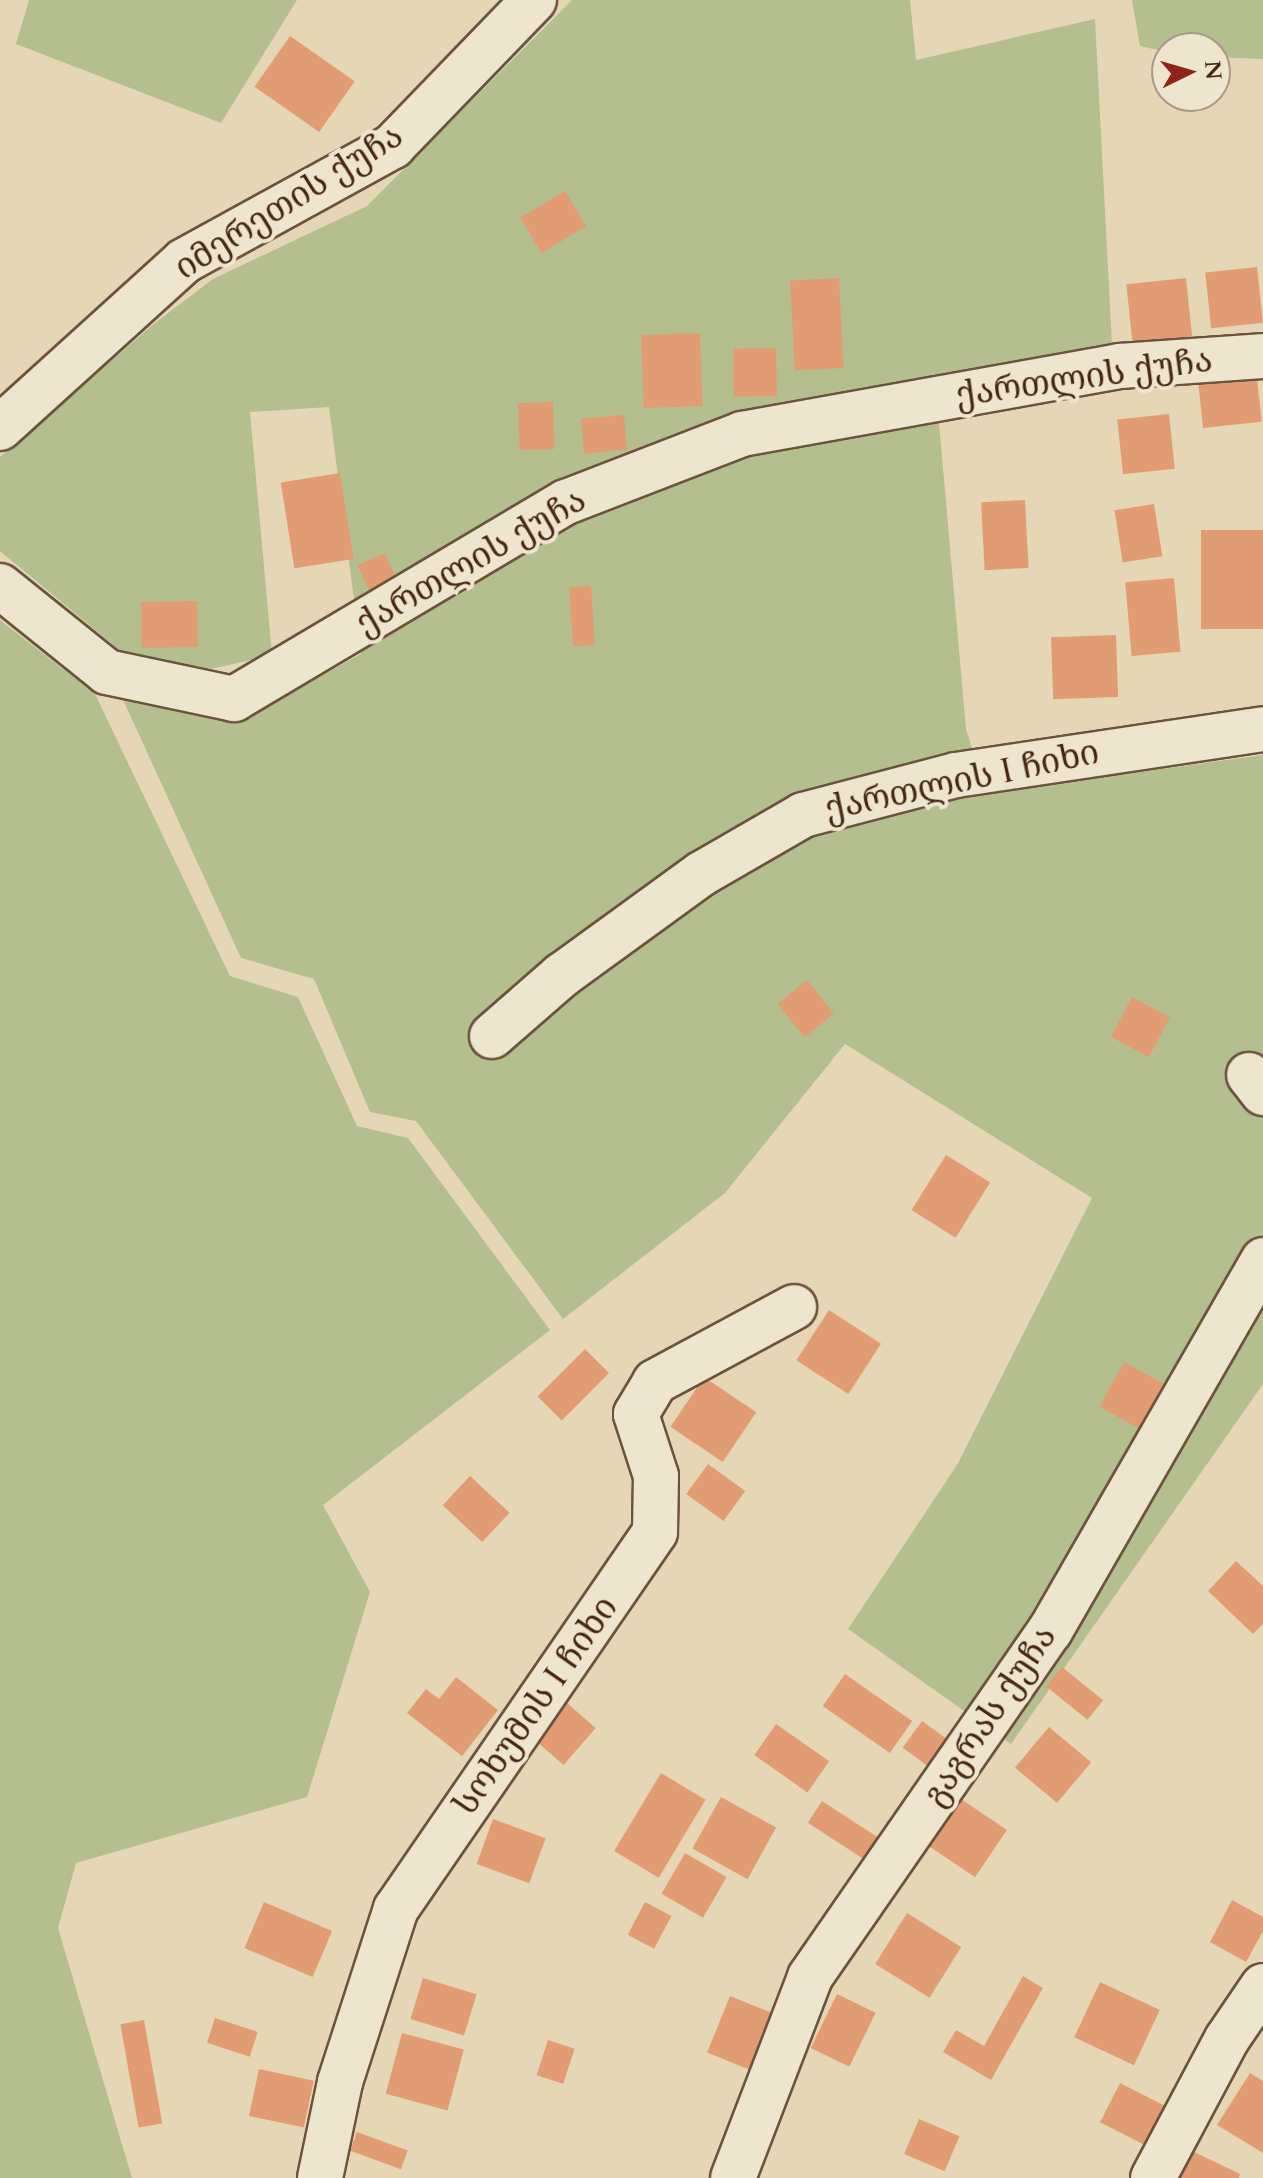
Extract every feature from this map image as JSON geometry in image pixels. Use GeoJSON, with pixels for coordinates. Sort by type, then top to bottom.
{"type":"FeatureCollection","features":[{"type":"Feature","properties":{"kind":"street","name":"იმერეთის ქუჩა"},"geometry":{"type":"LineString","coordinates":[[0,428],[184,261],[393,146],[534,0]]}},
{"type":"Feature","properties":{"kind":"street","name":"ქართლის ქუჩა"},"geometry":{"type":"LineString","coordinates":[[0,586],[107,672],[234,699],[566,502],[742,434],[1120,366],[1263,356]]}},
{"type":"Feature","properties":{"kind":"street","name":"ქართლის I ჩიხი"},"geometry":{"type":"LineString","coordinates":[[492,1036],[562,975],[701,874],[803,815],[956,775],[1263,729]]}},
{"type":"Feature","properties":{"kind":"street","name":"გაგრას ქუჩა"},"geometry":{"type":"LineString","coordinates":[[733,2178],[810,1977],[1050,1631],[1263,1260]]}},
{"type":"Feature","properties":{"kind":"street","name":"სოხუმის I ჩიხი"},"geometry":{"type":"LineString","coordinates":[[320,2178],[340,2082],[396,1909],[655,1532],[656,1476],[636,1414],[655,1382],[794,1307]]}},
{"type":"Feature","properties":{"kind":"street"},"geometry":{"type":"LineString","coordinates":[[1153,2178],[1227,2039],[1263,1986]]}},
{"type":"Feature","properties":{"kind":"green space"},"geometry":{"type":"Polygon","coordinates":[[[29,0],[297,0],[221,123],[16,44],[29,0]]]}},
{"type":"Feature","properties":{"kind":"green space"},"geometry":{"type":"Polygon","coordinates":[[[572,0],[910,0],[916,60],[1095,19],[1114,384],[939,423],[966,729],[986,793],[1263,755],[1263,1384],[1011,1744],[848,1629],[957,1465],[1092,1198],[845,1044],[725,1193],[563,1319],[416,1121],[370,1112],[314,979],[241,958],[120,693],[245,718],[361,654],[329,407],[250,412],[272,655],[211,669],[123,653],[0,551],[0,457],[155,323],[213,279],[367,206],[572,0]]]}},
{"type":"Feature","properties":{"kind":"green space"},"geometry":{"type":"Polygon","coordinates":[[[1132,0],[1263,0],[1263,59],[1231,58],[1231,32],[1151,32],[1151,48],[1140,46],[1132,0]]]}},
{"type":"Feature","properties":{"kind":"green space"},"geometry":{"type":"Polygon","coordinates":[[[0,620],[95,694],[230,976],[298,997],[357,1126],[408,1138],[550,1330],[323,1505],[370,1592],[307,1797],[76,1863],[58,1928],[132,2178],[0,2178],[0,620]]]}},
{"type":"Feature","properties":{"kind":"building"},"geometry":{"type":"Polygon","coordinates":[[[290,36],[355,81],[319,132],[254,87],[290,36]]]}},
{"type":"Feature","properties":{"kind":"building"},"geometry":{"type":"Polygon","coordinates":[[[565,191],[586,226],[542,253],[520,218],[565,191]]]}},
{"type":"Feature","properties":{"kind":"building"},"geometry":{"type":"Polygon","coordinates":[[[1257,267],[1263,323],[1211,328],[1205,272],[1257,267]]]}},
{"type":"Feature","properties":{"kind":"building"},"geometry":{"type":"Polygon","coordinates":[[[839,278],[844,368],[795,370],[790,281],[839,278]]]}},
{"type":"Feature","properties":{"kind":"building"},"geometry":{"type":"Polygon","coordinates":[[[1186,278],[1193,342],[1133,348],[1126,284],[1186,278]]]}},
{"type":"Feature","properties":{"kind":"building"},"geometry":{"type":"Polygon","coordinates":[[[700,333],[703,406],[644,408],[641,335],[700,333]]]}},
{"type":"Feature","properties":{"kind":"building"},"geometry":{"type":"Polygon","coordinates":[[[776,348],[777,396],[734,397],[733,349],[776,348]]]}},
{"type":"Feature","properties":{"kind":"building"},"geometry":{"type":"Polygon","coordinates":[[[1257,377],[1262,422],[1203,428],[1198,383],[1257,377]]]}},
{"type":"Feature","properties":{"kind":"building"},"geometry":{"type":"Polygon","coordinates":[[[553,402],[555,449],[520,450],[518,403],[553,402]]]}},
{"type":"Feature","properties":{"kind":"building"},"geometry":{"type":"Polygon","coordinates":[[[1169,414],[1175,469],[1123,474],[1117,419],[1169,414]]]}},
{"type":"Feature","properties":{"kind":"building"},"geometry":{"type":"Polygon","coordinates":[[[624,415],[627,450],[584,454],[581,419],[624,415]]]}},
{"type":"Feature","properties":{"kind":"building"},"geometry":{"type":"Polygon","coordinates":[[[340,473],[354,559],[294,568],[281,482],[340,473]]]}},
{"type":"Feature","properties":{"kind":"building"},"geometry":{"type":"Polygon","coordinates":[[[1025,500],[1029,568],[985,570],[981,502],[1025,500]]]}},
{"type":"Feature","properties":{"kind":"building"},"geometry":{"type":"Polygon","coordinates":[[[1154,504],[1162,556],[1123,563],[1114,510],[1154,504]]]}},
{"type":"Feature","properties":{"kind":"building"},"geometry":{"type":"Polygon","coordinates":[[[1201,530],[1263,530],[1263,629],[1201,629],[1201,530]]]}},
{"type":"Feature","properties":{"kind":"building"},"geometry":{"type":"Polygon","coordinates":[[[385,553],[398,582],[371,594],[358,565],[385,553]]]}},
{"type":"Feature","properties":{"kind":"building"},"geometry":{"type":"Polygon","coordinates":[[[1174,578],[1180,652],[1132,656],[1125,582],[1174,578]]]}},
{"type":"Feature","properties":{"kind":"building"},"geometry":{"type":"Polygon","coordinates":[[[591,586],[595,645],[573,646],[569,588],[591,586]]]}},
{"type":"Feature","properties":{"kind":"building"},"geometry":{"type":"Polygon","coordinates":[[[197,601],[198,647],[142,648],[141,602],[197,601]]]}},
{"type":"Feature","properties":{"kind":"building"},"geometry":{"type":"Polygon","coordinates":[[[1116,635],[1118,697],[1053,699],[1051,637],[1116,635]]]}},
{"type":"Feature","properties":{"kind":"building"},"geometry":{"type":"Polygon","coordinates":[[[807,980],[834,1013],[805,1037],[777,1004],[807,980]]]}},
{"type":"Feature","properties":{"kind":"building"},"geometry":{"type":"Polygon","coordinates":[[[1132,997],[1170,1017],[1149,1057],[1111,1037],[1132,997]]]}},
{"type":"Feature","properties":{"kind":"building"},"geometry":{"type":"Polygon","coordinates":[[[946,1155],[990,1183],[956,1238],[912,1210],[946,1155]]]}},
{"type":"Feature","properties":{"kind":"building"},"geometry":{"type":"Polygon","coordinates":[[[829,1310],[881,1344],[848,1394],[796,1360],[829,1310]]]}},
{"type":"Feature","properties":{"kind":"building"},"geometry":{"type":"Polygon","coordinates":[[[585,1349],[609,1373],[562,1420],[538,1396],[585,1349]]]}},
{"type":"Feature","properties":{"kind":"building"},"geometry":{"type":"Polygon","coordinates":[[[1124,1362],[1169,1387],[1145,1432],[1099,1407],[1124,1362]]]}},
{"type":"Feature","properties":{"kind":"building"},"geometry":{"type":"Polygon","coordinates":[[[704,1377],[756,1412],[723,1462],[670,1427],[704,1377]]]}},
{"type":"Feature","properties":{"kind":"building"},"geometry":{"type":"Polygon","coordinates":[[[708,1464],[745,1491],[723,1521],[686,1494],[708,1464]]]}},
{"type":"Feature","properties":{"kind":"building"},"geometry":{"type":"Polygon","coordinates":[[[470,1476],[509,1513],[482,1542],[443,1505],[470,1476]]]}},
{"type":"Feature","properties":{"kind":"building"},"geometry":{"type":"Polygon","coordinates":[[[1236,1561],[1263,1586],[1263,1624],[1253,1634],[1208,1591],[1236,1561]]]}},
{"type":"Feature","properties":{"kind":"building"},"geometry":{"type":"Polygon","coordinates":[[[1062,1667],[1103,1700],[1087,1720],[1046,1686],[1062,1667]]]}},
{"type":"Feature","properties":{"kind":"building"},"geometry":{"type":"Polygon","coordinates":[[[845,1674],[912,1721],[890,1753],[823,1706],[845,1674]]]}},
{"type":"Feature","properties":{"kind":"building"},"geometry":{"type":"Polygon","coordinates":[[[456,1677],[498,1710],[462,1756],[407,1713],[426,1689],[439,1699],[456,1677]]]}},
{"type":"Feature","properties":{"kind":"building"},"geometry":{"type":"Polygon","coordinates":[[[567,1703],[596,1728],[564,1765],[535,1740],[567,1703]]]}},
{"type":"Feature","properties":{"kind":"building"},"geometry":{"type":"Polygon","coordinates":[[[922,1721],[955,1745],[936,1772],[903,1748],[922,1721]]]}},
{"type":"Feature","properties":{"kind":"building"},"geometry":{"type":"Polygon","coordinates":[[[776,1724],[829,1761],[807,1792],[754,1755],[776,1724]]]}},
{"type":"Feature","properties":{"kind":"building"},"geometry":{"type":"Polygon","coordinates":[[[1049,1727],[1091,1762],[1057,1803],[1015,1768],[1049,1727]]]}},
{"type":"Feature","properties":{"kind":"building"},"geometry":{"type":"Polygon","coordinates":[[[661,1773],[706,1800],[659,1878],[614,1851],[661,1773]]]}},
{"type":"Feature","properties":{"kind":"building"},"geometry":{"type":"Polygon","coordinates":[[[721,1797],[776,1828],[747,1879],[692,1849],[721,1797]]]}},
{"type":"Feature","properties":{"kind":"building"},"geometry":{"type":"Polygon","coordinates":[[[958,1797],[1007,1830],[975,1877],[926,1844],[958,1797]]]}},
{"type":"Feature","properties":{"kind":"building"},"geometry":{"type":"Polygon","coordinates":[[[822,1801],[887,1843],[872,1865],[808,1823],[822,1801]]]}},
{"type":"Feature","properties":{"kind":"building"},"geometry":{"type":"Polygon","coordinates":[[[493,1819],[546,1838],[529,1883],[477,1864],[493,1819]]]}},
{"type":"Feature","properties":{"kind":"building"},"geometry":{"type":"Polygon","coordinates":[[[685,1853],[727,1877],[703,1918],[662,1894],[685,1853]]]}},
{"type":"Feature","properties":{"kind":"building"},"geometry":{"type":"Polygon","coordinates":[[[1232,1900],[1263,1917],[1263,1931],[1246,1962],[1210,1942],[1232,1900]]]}},
{"type":"Feature","properties":{"kind":"building"},"geometry":{"type":"Polygon","coordinates":[[[264,1902],[332,1931],[313,1977],[244,1948],[264,1902]]]}},
{"type":"Feature","properties":{"kind":"building"},"geometry":{"type":"Polygon","coordinates":[[[645,1902],[671,1916],[654,1949],[628,1935],[645,1902]]]}},
{"type":"Feature","properties":{"kind":"building"},"geometry":{"type":"Polygon","coordinates":[[[907,1913],[961,1947],[929,1998],[875,1964],[907,1913]]]}},
{"type":"Feature","properties":{"kind":"building"},"geometry":{"type":"Polygon","coordinates":[[[1023,1976],[1043,1988],[991,2080],[943,2052],[956,2030],[984,2046],[1023,1976]]]}},
{"type":"Feature","properties":{"kind":"building"},"geometry":{"type":"Polygon","coordinates":[[[423,1978],[477,1994],[464,2035],[410,2019],[423,1978]]]}},
{"type":"Feature","properties":{"kind":"building"},"geometry":{"type":"Polygon","coordinates":[[[1100,1982],[1160,2010],[1134,2065],[1074,2037],[1100,1982]]]}},
{"type":"Feature","properties":{"kind":"building"},"geometry":{"type":"Polygon","coordinates":[[[837,1994],[876,2013],[849,2067],[811,2048],[837,1994]]]}},
{"type":"Feature","properties":{"kind":"building"},"geometry":{"type":"Polygon","coordinates":[[[730,1996],[777,2015],[754,2072],[707,2053],[730,1996]]]}},
{"type":"Feature","properties":{"kind":"building"},"geometry":{"type":"Polygon","coordinates":[[[215,2018],[258,2032],[250,2057],[207,2043],[215,2018]]]}},
{"type":"Feature","properties":{"kind":"building"},"geometry":{"type":"Polygon","coordinates":[[[144,2020],[162,2123],[139,2128],[120,2024],[144,2020]]]}},
{"type":"Feature","properties":{"kind":"building"},"geometry":{"type":"Polygon","coordinates":[[[402,2033],[464,2050],[448,2110],[386,2094],[402,2033]]]}},
{"type":"Feature","properties":{"kind":"building"},"geometry":{"type":"Polygon","coordinates":[[[548,2040],[575,2049],[563,2084],[537,2075],[548,2040]]]}},
{"type":"Feature","properties":{"kind":"building"},"geometry":{"type":"Polygon","coordinates":[[[259,2069],[314,2081],[304,2128],[249,2116],[259,2069]]]}},
{"type":"Feature","properties":{"kind":"building"},"geometry":{"type":"Polygon","coordinates":[[[1250,2073],[1263,2081],[1263,2153],[1217,2125],[1250,2073]]]}},
{"type":"Feature","properties":{"kind":"building"},"geometry":{"type":"Polygon","coordinates":[[[1120,2083],[1172,2109],[1152,2149],[1100,2122],[1120,2083]]]}},
{"type":"Feature","properties":{"kind":"building"},"geometry":{"type":"Polygon","coordinates":[[[919,2119],[960,2136],[945,2171],[904,2154],[919,2119]]]}},
{"type":"Feature","properties":{"kind":"building"},"geometry":{"type":"Polygon","coordinates":[[[357,2132],[408,2150],[401,2169],[350,2151],[357,2132]]]}},
{"type":"Feature","properties":{"kind":"building"},"geometry":{"type":"Polygon","coordinates":[[[1188,2149],[1240,2174],[1239,2178],[1174,2178],[1188,2149]]]}}]}
